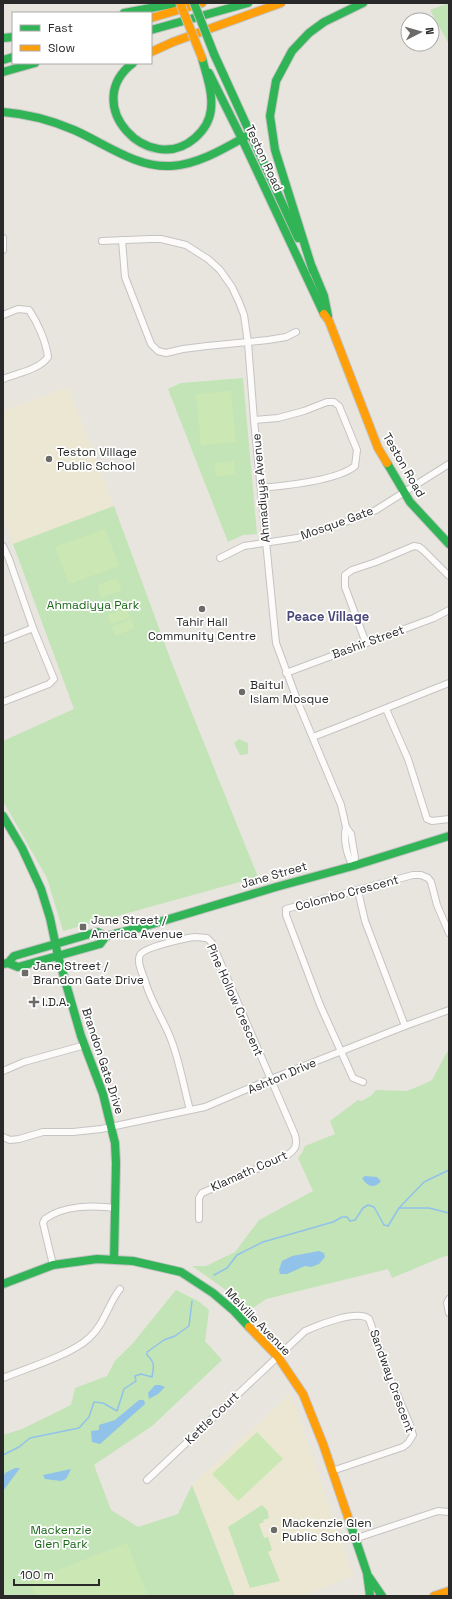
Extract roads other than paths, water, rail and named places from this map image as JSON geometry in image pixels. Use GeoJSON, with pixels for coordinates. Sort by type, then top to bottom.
{"type":"FeatureCollection","features":[{"type":"Feature","properties":{"kind":"main road"},"geometry":{"type":"LineString","coordinates":[[130,12],[179,3]]}},
{"type":"Feature","properties":{"kind":"main road","name":"Teston Road"},"geometry":{"type":"LineString","coordinates":[[179,3],[202,58],[242,139],[320,307],[329,321]]}},
{"type":"Feature","properties":{"kind":"main road","name":"Teston Road"},"geometry":{"type":"LineString","coordinates":[[194,3],[214,54],[324,296],[329,321],[378,448],[410,502],[449,544]]}},
{"type":"Feature","properties":{"kind":"main road"},"geometry":{"type":"LineString","coordinates":[[152,18],[202,3]]}},
{"type":"Feature","properties":{"kind":"main road"},"geometry":{"type":"LineString","coordinates":[[152,30],[248,3]]}},
{"type":"Feature","properties":{"kind":"main road"},"geometry":{"type":"LineString","coordinates":[[152,52],[173,42],[281,3]]}},
{"type":"Feature","properties":{"kind":"main road"},"geometry":{"type":"LineString","coordinates":[[313,271],[272,138],[270,116],[276,80],[292,52],[309,33],[324,22],[363,3]]}},
{"type":"Feature","properties":{"kind":"main road"},"geometry":{"type":"LineString","coordinates":[[132,64],[123,72],[114,91],[113,102],[118,124],[128,135],[144,146],[157,150],[170,149],[195,139],[208,121],[212,97],[202,58]]}},
{"type":"Feature","properties":{"kind":"main road"},"geometry":{"type":"LineString","coordinates":[[3,72],[31,64]]}},
{"type":"Feature","properties":{"kind":"main road"},"geometry":{"type":"LineString","coordinates":[[3,112],[45,119],[74,130],[134,158],[160,166],[180,165],[216,151],[250,134]]}},
{"type":"Feature","properties":{"kind":"main road","name":"Brandon Gate Drive"},"geometry":{"type":"LineString","coordinates":[[3,816],[6,827],[22,848],[39,883],[50,918],[58,956],[85,1045],[104,1094],[112,1127],[116,1163],[114,1259]]}},
{"type":"Feature","properties":{"kind":"main road","name":"Jane Street"},"geometry":{"type":"LineString","coordinates":[[6,964],[14,956],[55,944],[97,932],[106,936],[139,928],[276,887],[353,866],[449,836]]}},
{"type":"Feature","properties":{"kind":"main road","name":"Jane Street"},"geometry":{"type":"LineString","coordinates":[[6,964],[18,967],[58,956],[100,944],[106,936]]}},
{"type":"Feature","properties":{"kind":"main road","name":"Melville Avenue"},"geometry":{"type":"LineString","coordinates":[[3,1284],[53,1265],[96,1259],[133,1261],[181,1272],[199,1282],[234,1311],[278,1357],[303,1394],[332,1471],[354,1539],[367,1573],[382,1596]]}},
{"type":"Feature","properties":{"kind":"main road","name":"Melville Avenue"},"geometry":{"type":"LineString","coordinates":[[367,1573],[370,1596]]}},
{"type":"Feature","properties":{"kind":"main road"},"geometry":{"type":"LineString","coordinates":[[434,1596],[449,1591]]}},
{"type":"Feature","properties":{"kind":"street"},"geometry":{"type":"LineString","coordinates":[[3,238],[3,250]]}},
{"type":"Feature","properties":{"kind":"street","name":"Ahmadiyya Avenue"},"geometry":{"type":"LineString","coordinates":[[102,241],[150,239],[176,242],[195,249],[220,270],[232,287],[239,302],[244,315],[248,343],[276,643],[286,673],[341,806],[346,827],[351,834],[355,858],[353,866]]}},
{"type":"Feature","properties":{"kind":"street"},"geometry":{"type":"LineString","coordinates":[[122,240],[125,277],[151,344],[158,351],[166,353],[201,346],[248,343],[286,337],[296,332]]}},
{"type":"Feature","properties":{"kind":"street"},"geometry":{"type":"LineString","coordinates":[[3,315],[18,309],[29,310],[34,318],[48,357],[44,362],[34,367],[3,379]]}},
{"type":"Feature","properties":{"kind":"street"},"geometry":{"type":"LineString","coordinates":[[254,420],[278,418],[304,411],[327,402],[334,402],[339,406],[357,450],[356,466],[348,470],[327,477],[290,485],[261,488]]}},
{"type":"Feature","properties":{"kind":"street","name":"Mosque Gate"},"geometry":{"type":"LineString","coordinates":[[220,558],[244,546],[297,538],[376,510],[449,464]]}},
{"type":"Feature","properties":{"kind":"street"},"geometry":{"type":"LineString","coordinates":[[3,546],[6,560],[54,679],[49,684],[3,702]]}},
{"type":"Feature","properties":{"kind":"street"},"geometry":{"type":"LineString","coordinates":[[366,643],[345,587],[345,575],[352,570],[376,562],[414,546],[423,550],[449,576]]}},
{"type":"Feature","properties":{"kind":"street","name":"Bashir Street"},"geometry":{"type":"LineString","coordinates":[[286,673],[434,618],[449,610]]}},
{"type":"Feature","properties":{"kind":"street"},"geometry":{"type":"LineString","coordinates":[[3,640],[33,628]]}},
{"type":"Feature","properties":{"kind":"street"},"geometry":{"type":"LineString","coordinates":[[313,737],[386,710],[406,700],[449,683]]}},
{"type":"Feature","properties":{"kind":"street"},"geometry":{"type":"LineString","coordinates":[[386,710],[408,759],[427,819],[432,821],[449,819]]}},
{"type":"Feature","properties":{"kind":"street","name":"Colombo Crescent"},"geometry":{"type":"LineString","coordinates":[[341,1052],[320,1005],[286,914],[286,909],[421,875],[425,876],[431,882],[436,905],[449,933]]}},
{"type":"Feature","properties":{"kind":"street"},"geometry":{"type":"LineString","coordinates":[[358,891],[365,921],[406,1026]]}},
{"type":"Feature","properties":{"kind":"street","name":"Pine Hollow Crescent"},"geometry":{"type":"LineString","coordinates":[[190,1110],[174,1048],[148,992],[140,969],[139,957],[141,953],[147,949],[196,937],[207,938],[212,943],[271,1079]]}},
{"type":"Feature","properties":{"kind":"street","name":"Ashton Drive"},"geometry":{"type":"LineString","coordinates":[[3,1137],[10,1140],[43,1132],[73,1132],[101,1129],[206,1107],[271,1079],[449,1010]]}},
{"type":"Feature","properties":{"kind":"street"},"geometry":{"type":"LineString","coordinates":[[3,1071],[24,1062],[85,1045]]}},
{"type":"Feature","properties":{"kind":"street"},"geometry":{"type":"LineString","coordinates":[[341,1052],[353,1078],[363,1082]]}},
{"type":"Feature","properties":{"kind":"street","name":"Klamath Court"},"geometry":{"type":"LineString","coordinates":[[199,1219],[199,1198],[202,1193],[286,1156],[296,1148],[295,1134],[271,1079]]}},
{"type":"Feature","properties":{"kind":"street"},"geometry":{"type":"LineString","coordinates":[[53,1265],[43,1223],[45,1219],[60,1212],[84,1207],[98,1206],[116,1208]]}},
{"type":"Feature","properties":{"kind":"street"},"geometry":{"type":"LineString","coordinates":[[3,1378],[73,1350],[90,1338],[102,1322],[112,1300],[120,1289]]}},
{"type":"Feature","properties":{"kind":"street"},"geometry":{"type":"LineString","coordinates":[[449,1299],[446,1303],[449,1313]]}},
{"type":"Feature","properties":{"kind":"street","name":"Sandway Crescent"},"geometry":{"type":"LineString","coordinates":[[278,1357],[304,1331],[359,1314],[366,1316],[369,1319],[413,1435],[408,1443],[403,1446],[332,1471]]}},
{"type":"Feature","properties":{"kind":"street","name":"Kettle Court"},"geometry":{"type":"LineString","coordinates":[[147,1480],[245,1386],[278,1357]]}},
{"type":"Feature","properties":{"kind":"street"},"geometry":{"type":"LineString","coordinates":[[354,1539],[438,1511],[449,1512]]}},
{"type":"Feature","properties":{"kind":"water"},"geometry":{"type":"Polygon","coordinates":[[[365,1176],[377,1177],[381,1181],[379,1184],[371,1186],[362,1178],[365,1176]]]}},
{"type":"Feature","properties":{"kind":"water"},"geometry":{"type":"Polygon","coordinates":[[[319,1251],[324,1253],[325,1257],[319,1264],[311,1267],[305,1266],[287,1274],[280,1274],[279,1270],[282,1261],[292,1256],[319,1251]]]}},
{"type":"Feature","properties":{"kind":"water"},"geometry":{"type":"Polygon","coordinates":[[[155,1385],[165,1387],[158,1394],[149,1399],[148,1393],[155,1385]]]}},
{"type":"Feature","properties":{"kind":"water"},"geometry":{"type":"Polygon","coordinates":[[[139,1400],[144,1400],[145,1404],[100,1444],[92,1442],[91,1431],[99,1430],[99,1425],[115,1420],[139,1400]]]}},
{"type":"Feature","properties":{"kind":"water"},"geometry":{"type":"Polygon","coordinates":[[[15,1468],[20,1468],[3,1491],[3,1479],[5,1473],[15,1468]]]}},
{"type":"Feature","properties":{"kind":"water"},"geometry":{"type":"Polygon","coordinates":[[[71,1469],[66,1479],[61,1481],[45,1479],[43,1475],[71,1469]]]}},
{"type":"Feature","properties":{"kind":"waterway"},"geometry":{"type":"LineString","coordinates":[[214,1275],[227,1268],[237,1255],[263,1242],[333,1222],[342,1217],[347,1217],[350,1221],[355,1220],[363,1208],[368,1205],[374,1207],[384,1225],[388,1226],[399,1208],[424,1182],[449,1170]]}},
{"type":"Feature","properties":{"kind":"waterway"},"geometry":{"type":"LineString","coordinates":[[399,1208],[429,1208],[449,1213]]}},
{"type":"Feature","properties":{"kind":"waterway"},"geometry":{"type":"LineString","coordinates":[[3,1455],[19,1447],[30,1438],[79,1428],[89,1417],[94,1402],[103,1403],[117,1411],[124,1389],[136,1381],[135,1376],[141,1374],[152,1377],[153,1365],[147,1355],[147,1352],[164,1340],[175,1336],[189,1326],[192,1301]]}},
{"type":"Feature","properties":{"kind":"place","name":"Teston Village Public School"},"geometry":{"type":"Point","coordinates":[49,459]}},
{"type":"Feature","properties":{"kind":"place","name":"Tahir Hall Community Centre"},"geometry":{"type":"Point","coordinates":[202,609]}},
{"type":"Feature","properties":{"kind":"place","name":"Baitul Islam Mosque"},"geometry":{"type":"Point","coordinates":[242,692]}},
{"type":"Feature","properties":{"kind":"place","name":"Jane Street / America Avenue"},"geometry":{"type":"Point","coordinates":[83,927]}},
{"type":"Feature","properties":{"kind":"place","name":"Jane Street / Brandon Gate Drive"},"geometry":{"type":"Point","coordinates":[25,973]}},
{"type":"Feature","properties":{"kind":"place","name":"I.D.A."},"geometry":{"type":"Point","coordinates":[34,1002]}},
{"type":"Feature","properties":{"kind":"place","name":"Mackenzie Glen Public School"},"geometry":{"type":"Point","coordinates":[274,1530]}},
{"type":"Feature","properties":{"kind":"district","name":"Peace Village"},"geometry":{"type":"Point","coordinates":[328,616]}},
{"type":"Feature","properties":{"kind":"park label","name":"Ahmadiyya Park"},"geometry":{"type":"Point","coordinates":[93,605]}},
{"type":"Feature","properties":{"kind":"park label","name":"Mackenzie Glen Park"},"geometry":{"type":"Point","coordinates":[61,1537]}}]}
